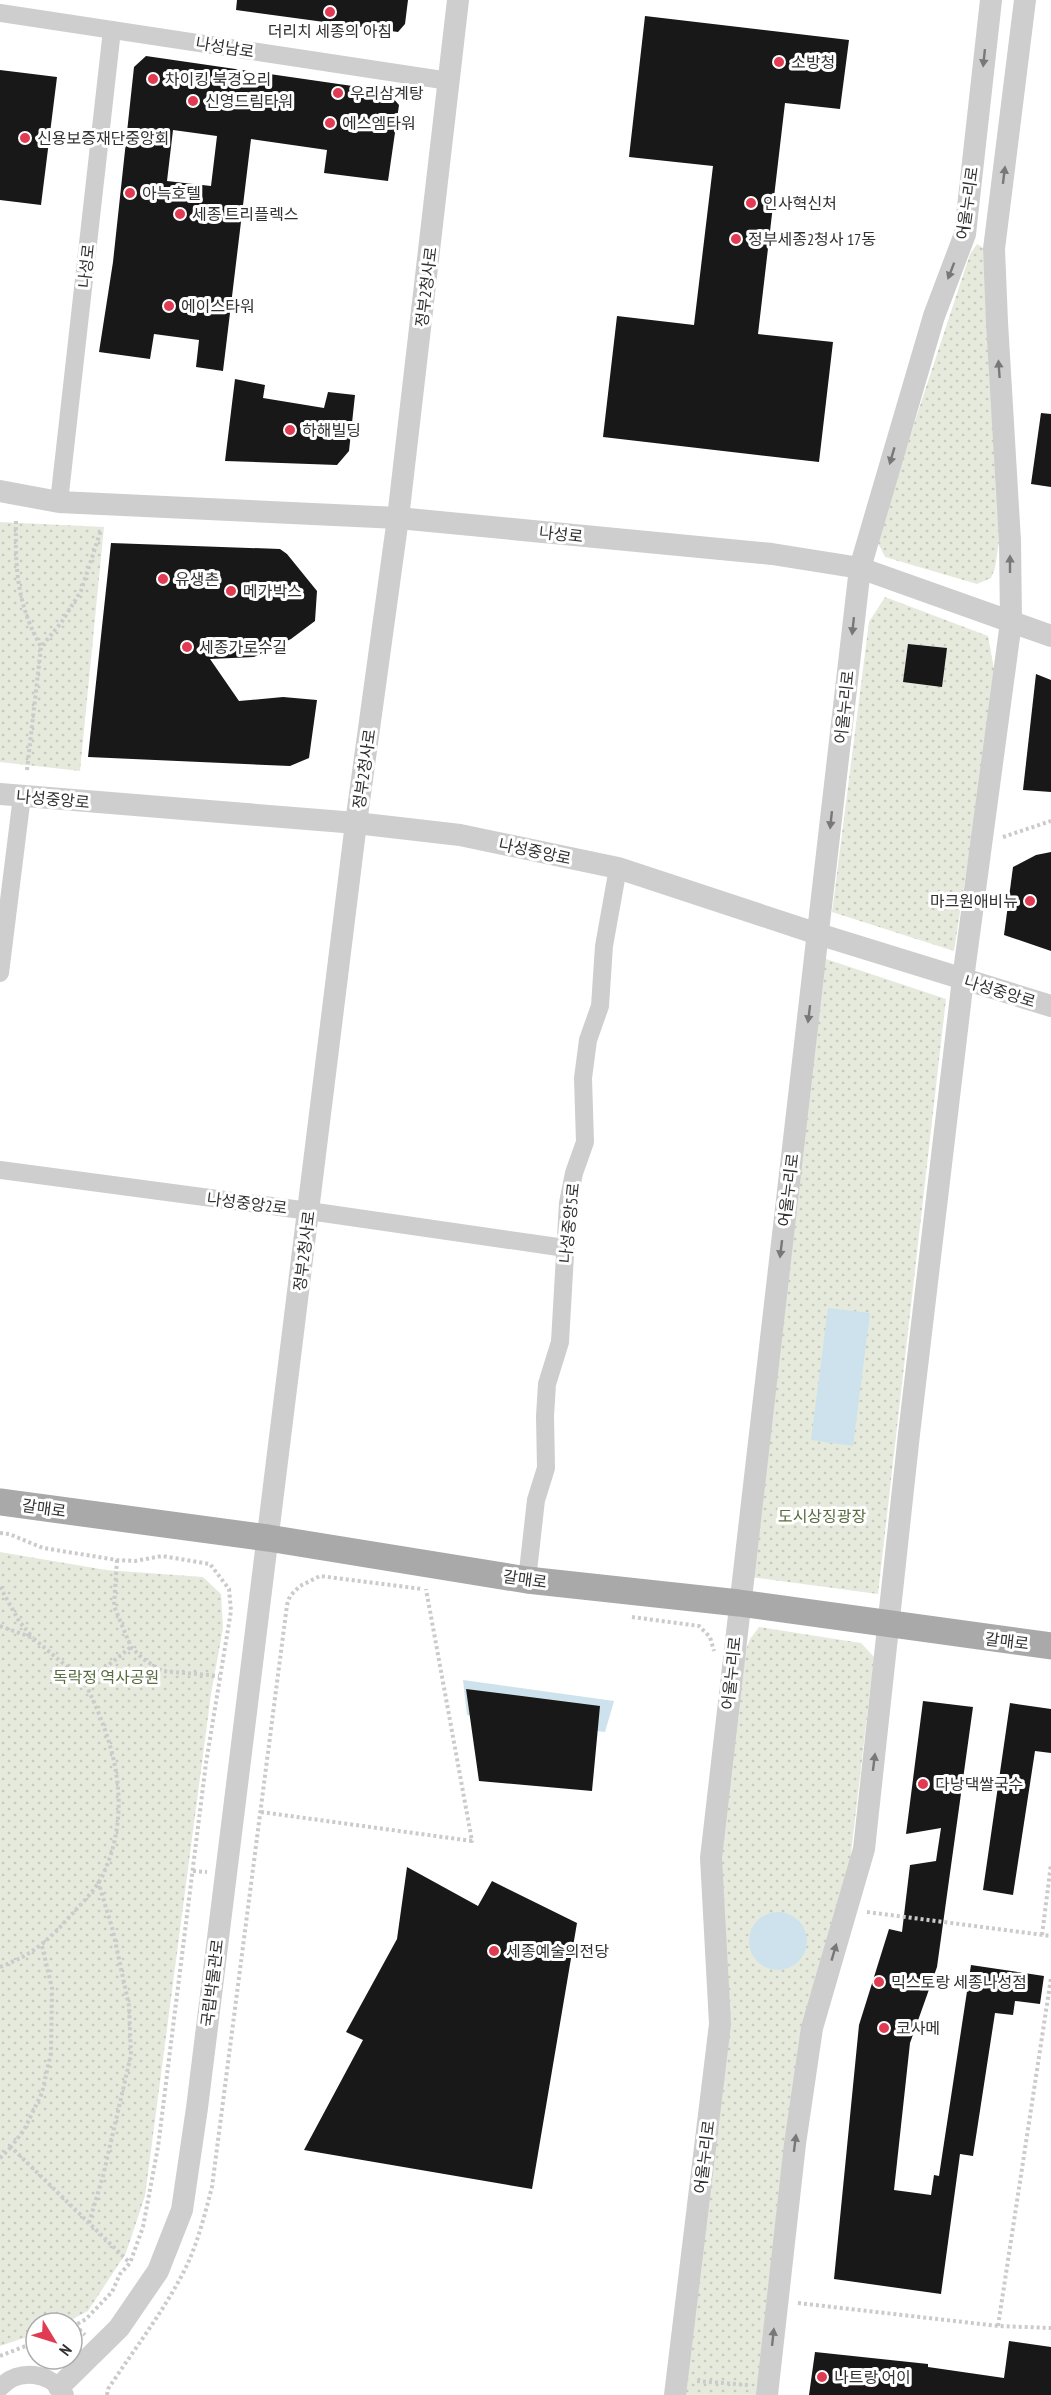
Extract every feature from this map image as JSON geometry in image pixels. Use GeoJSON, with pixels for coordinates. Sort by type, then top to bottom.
{"type":"FeatureCollection","features":[{"type":"Feature","properties":{"kind":"main road","name":"갈매로"},"geometry":{"type":"LineString","coordinates":[[0,1502],[267,1538],[527,1580],[739,1603],[1051,1647]]}},
{"type":"Feature","properties":{"kind":"street","name":"정부2청사로"},"geometry":{"type":"LineString","coordinates":[[267,1538],[356,823],[398,518],[458,0]]}},
{"type":"Feature","properties":{"kind":"street","name":"어울누리로"},"geometry":{"type":"LineString","coordinates":[[675,2395],[720,2024],[711,1858],[860,568],[934,316],[965,234],[991,0]]}},
{"type":"Feature","properties":{"kind":"street","name":"어울누리로"},"geometry":{"type":"LineString","coordinates":[[759,2390],[812,2028],[864,1849],[909,1434],[963,979],[1011,622],[1010,542],[994,249],[1025,0]]}},
{"type":"Feature","properties":{"kind":"street","name":"나성남로"},"geometry":{"type":"LineString","coordinates":[[0,13],[449,81]]}},
{"type":"Feature","properties":{"kind":"street","name":"나성로"},"geometry":{"type":"LineString","coordinates":[[59,502],[112,30]]}},
{"type":"Feature","properties":{"kind":"street","name":"나성로"},"geometry":{"type":"LineString","coordinates":[[0,491],[59,502],[398,518],[772,554],[860,568],[1051,636]]}},
{"type":"Feature","properties":{"kind":"street","name":"나성중앙로"},"geometry":{"type":"LineString","coordinates":[[11,795],[356,823],[460,835],[618,868],[818,934],[1051,1006]]}},
{"type":"Feature","properties":{"kind":"street"},"geometry":{"type":"LineString","coordinates":[[0,973],[11,795]]}},
{"type":"Feature","properties":{"kind":"street","name":"나성중앙5로"},"geometry":{"type":"LineString","coordinates":[[527,1580],[536,1500],[546,1468],[545,1416],[548,1384],[560,1342],[568,1203],[574,1173],[585,1142],[583,1078],[588,1040],[600,1006],[604,946],[618,868]]}},
{"type":"Feature","properties":{"kind":"street","name":"나성중앙2로"},"geometry":{"type":"LineString","coordinates":[[0,1170],[565,1248]]}},
{"type":"Feature","properties":{"kind":"street","name":"국립박물관로"},"geometry":{"type":"LineString","coordinates":[[62,2391],[118,2328],[158,2271],[182,2210],[197,2108],[267,1538]]}},
{"type":"Feature","properties":{"kind":"street"},"geometry":{"type":"LineString","coordinates":[[0,2388],[16,2377],[29,2374],[42,2376],[62,2391]]}},
{"type":"Feature","properties":{"kind":"path"},"geometry":{"type":"LineString","coordinates":[[16,521],[15,553],[19,591],[28,623],[41,647]]}},
{"type":"Feature","properties":{"kind":"path"},"geometry":{"type":"LineString","coordinates":[[27,770],[41,647],[61,623],[81,591],[101,530]]}},
{"type":"Feature","properties":{"kind":"path"},"geometry":{"type":"LineString","coordinates":[[1002,837],[1051,821]]}},
{"type":"Feature","properties":{"kind":"path"},"geometry":{"type":"LineString","coordinates":[[0,1533],[9,1534],[43,1548],[117,1560],[135,1561],[162,1556],[192,1559],[210,1564],[229,1589],[231,1611],[206,1763],[158,2147],[143,2227],[130,2263],[120,2274],[112,2292],[84,2320]]}},
{"type":"Feature","properties":{"kind":"path"},"geometry":{"type":"LineString","coordinates":[[117,1560],[114,1606],[131,1647],[142,1659],[162,1671],[219,1676]]}},
{"type":"Feature","properties":{"kind":"path"},"geometry":{"type":"LineString","coordinates":[[107,2395],[108,2389],[162,2310],[183,2274],[203,2222],[212,2187],[285,1618],[291,1596],[300,1586],[320,1576],[438,1591]]}},
{"type":"Feature","properties":{"kind":"path"},"geometry":{"type":"LineString","coordinates":[[0,1587],[19,1621],[33,1638],[84,1681],[100,1713],[108,1738],[120,1796],[116,1832],[105,1871],[98,1881],[80,1906],[42,1946],[0,1967]]}},
{"type":"Feature","properties":{"kind":"path"},"geometry":{"type":"LineString","coordinates":[[261,1812],[472,1841],[426,1589]]}},
{"type":"Feature","properties":{"kind":"path"},"geometry":{"type":"LineString","coordinates":[[627,1616],[699,1626],[710,1637],[716,1657]]}},
{"type":"Feature","properties":{"kind":"path"},"geometry":{"type":"LineString","coordinates":[[0,1626],[33,1638]]}},
{"type":"Feature","properties":{"kind":"path"},"geometry":{"type":"LineString","coordinates":[[84,1681],[131,1647]]}},
{"type":"Feature","properties":{"kind":"path"},"geometry":{"type":"LineString","coordinates":[[1042,1935],[1051,1864]]}},
{"type":"Feature","properties":{"kind":"path"},"geometry":{"type":"LineString","coordinates":[[89,2223],[126,2083],[131,2044],[129,2006],[123,1976],[98,1881]]}},
{"type":"Feature","properties":{"kind":"path"},"geometry":{"type":"LineString","coordinates":[[859,1911],[1051,1936]]}},
{"type":"Feature","properties":{"kind":"path"},"geometry":{"type":"LineString","coordinates":[[0,2158],[24,2130],[42,2093],[51,2052],[52,1988],[42,1946]]}},
{"type":"Feature","properties":{"kind":"path"},"geometry":{"type":"LineString","coordinates":[[998,2326],[1051,1978]]}},
{"type":"Feature","properties":{"kind":"path"},"geometry":{"type":"LineString","coordinates":[[11,2147],[130,2263]]}},
{"type":"Feature","properties":{"kind":"path"},"geometry":{"type":"LineString","coordinates":[[788,2302],[998,2326],[1051,2328]]}},
{"type":"Feature","properties":{"kind":"path"},"geometry":{"type":"LineString","coordinates":[[0,2356],[24,2347]]}},
{"type":"Feature","properties":{"kind":"path"},"geometry":{"type":"LineString","coordinates":[[694,2381],[759,2390]]}},
{"type":"Feature","properties":{"kind":"green space"},"geometry":{"type":"Polygon","coordinates":[[[977,244],[983,248],[1000,535],[995,568],[991,578],[977,584],[885,557],[876,539],[970,254],[977,244]]]}},
{"type":"Feature","properties":{"kind":"green space"},"geometry":{"type":"Polygon","coordinates":[[[0,522],[104,527],[80,771],[0,762],[0,522]]]}},
{"type":"Feature","properties":{"kind":"green space"},"geometry":{"type":"Polygon","coordinates":[[[885,597],[988,636],[996,680],[954,951],[832,912],[869,622],[885,597]]]}},
{"type":"Feature","properties":{"kind":"green space","name":"도시상징광장"},"geometry":{"type":"Polygon","coordinates":[[[823,958],[946,999],[878,1594],[750,1577],[823,958]]]}},
{"type":"Feature","properties":{"kind":"green space","name":"독락정 역사공원"},"geometry":{"type":"Polygon","coordinates":[[[0,1552],[106,1570],[203,1577],[221,1594],[223,1628],[211,1694],[145,2196],[126,2253],[88,2311],[84,2313],[84,2311],[24,2311],[24,2338],[0,2346],[0,1552]]]}},
{"type":"Feature","properties":{"kind":"green space"},"geometry":{"type":"Polygon","coordinates":[[[759,1627],[861,1643],[874,1657],[850,1862],[762,2395],[681,2395],[729,2017],[718,1866],[741,1663],[750,1639],[759,1627]]]}},
{"type":"Feature","properties":{"kind":"water"},"geometry":{"type":"Polygon","coordinates":[[[828,1308],[870,1313],[853,1446],[811,1440],[828,1308]]]}},
{"type":"Feature","properties":{"kind":"water"},"geometry":{"type":"Polygon","coordinates":[[[463,1680],[614,1701],[605,1732],[467,1715],[463,1680]]]}},
{"type":"Feature","properties":{"kind":"water"},"geometry":{"type":"Polygon","coordinates":[[[778,1912],[794,1917],[802,1925],[807,1941],[802,1957],[794,1965],[778,1970],[762,1965],[754,1957],[749,1941],[754,1925],[762,1917],[778,1912]]]}},
{"type":"Feature","properties":{"kind":"building","name":"더리치 세종의 아침"},"geometry":{"type":"Polygon","coordinates":[[[237,0],[408,0],[405,24],[398,32],[236,10],[237,0]]]}},
{"type":"Feature","properties":{"kind":"building","name":"정부세종2청사 17동"},"geometry":{"type":"Polygon","coordinates":[[[645,16],[849,40],[840,109],[785,103],[758,334],[833,342],[819,462],[603,437],[617,316],[694,325],[713,166],[629,157],[645,16]]]}},
{"type":"Feature","properties":{"kind":"building"},"geometry":{"type":"Polygon","coordinates":[[[146,56],[387,91],[399,105],[388,181],[324,173],[327,150],[251,139],[223,371],[196,367],[199,340],[154,334],[150,359],[99,352],[113,262],[134,67],[146,56]],[[173,130],[167,181],[211,186],[217,136],[173,130]]]}},
{"type":"Feature","properties":{"kind":"building","name":"신용보증재단중앙회"},"geometry":{"type":"Polygon","coordinates":[[[0,70],[57,77],[41,205],[0,200],[0,70]]]}},
{"type":"Feature","properties":{"kind":"building","name":"하해빌딩"},"geometry":{"type":"Polygon","coordinates":[[[235,379],[265,385],[263,398],[324,408],[328,392],[355,395],[349,451],[337,465],[225,461],[235,379]]]}},
{"type":"Feature","properties":{"kind":"building"},"geometry":{"type":"Polygon","coordinates":[[[1041,413],[1051,414],[1051,487],[1031,484],[1041,413]]]}},
{"type":"Feature","properties":{"kind":"building","name":"세종가로수길"},"geometry":{"type":"Polygon","coordinates":[[[111,543],[280,549],[287,554],[317,591],[315,621],[291,639],[254,657],[210,659],[239,701],[283,697],[317,700],[309,758],[290,766],[88,757],[111,543]]]}},
{"type":"Feature","properties":{"kind":"building"},"geometry":{"type":"Polygon","coordinates":[[[908,644],[947,648],[942,687],[903,682],[908,644]]]}},
{"type":"Feature","properties":{"kind":"building"},"geometry":{"type":"Polygon","coordinates":[[[1036,674],[1051,680],[1051,792],[1023,790],[1036,674]]]}},
{"type":"Feature","properties":{"kind":"building","name":"마크원애비뉴"},"geometry":{"type":"Polygon","coordinates":[[[1051,852],[1051,951],[1004,935],[1013,867],[1036,855],[1051,852]]]}},
{"type":"Feature","properties":{"kind":"building"},"geometry":{"type":"Polygon","coordinates":[[[466,1689],[600,1706],[592,1791],[479,1781],[466,1689]]]}},
{"type":"Feature","properties":{"kind":"building"},"geometry":{"type":"Polygon","coordinates":[[[923,1701],[973,1707],[937,1967],[910,2043],[894,2190],[931,2195],[934,2175],[939,2176],[971,1965],[1044,1976],[1040,2004],[1015,2001],[1013,2015],[995,2013],[973,2156],[960,2154],[941,2294],[834,2279],[859,2025],[889,1929],[902,1932],[910,1865],[936,1861],[941,1828],[906,1834],[923,1701]]]}},
{"type":"Feature","properties":{"kind":"building"},"geometry":{"type":"Polygon","coordinates":[[[1010,1703],[1051,1709],[1051,1753],[1035,1751],[1013,1895],[983,1890],[1010,1703]]]}},
{"type":"Feature","properties":{"kind":"building"},"geometry":{"type":"Polygon","coordinates":[[[407,1867],[478,1906],[492,1881],[577,1923],[532,2189],[304,2150],[363,2040],[346,2032],[397,1939],[407,1867]]]}},
{"type":"Feature","properties":{"kind":"building"},"geometry":{"type":"Polygon","coordinates":[[[1009,2341],[1051,2347],[1051,2395],[809,2395],[815,2352],[928,2364],[928,2367],[1004,2378],[1009,2341]]]}},
{"type":"Feature","properties":{"kind":"place","name":"더리치 세종의 아침"},"geometry":{"type":"Point","coordinates":[330,12]}},
{"type":"Feature","properties":{"kind":"place","name":"소방청"},"geometry":{"type":"Point","coordinates":[779,62]}},
{"type":"Feature","properties":{"kind":"place","name":"차이킹 북경오리"},"geometry":{"type":"Point","coordinates":[153,79]}},
{"type":"Feature","properties":{"kind":"place","name":"우리삼계탕"},"geometry":{"type":"Point","coordinates":[338,93]}},
{"type":"Feature","properties":{"kind":"place","name":"신영드림타워"},"geometry":{"type":"Point","coordinates":[193,101]}},
{"type":"Feature","properties":{"kind":"place","name":"에스엠타워"},"geometry":{"type":"Point","coordinates":[330,123]}},
{"type":"Feature","properties":{"kind":"place","name":"신용보증재단중앙회"},"geometry":{"type":"Point","coordinates":[25,138]}},
{"type":"Feature","properties":{"kind":"place","name":"아늑호텔"},"geometry":{"type":"Point","coordinates":[130,193]}},
{"type":"Feature","properties":{"kind":"place","name":"인사혁신처"},"geometry":{"type":"Point","coordinates":[751,203]}},
{"type":"Feature","properties":{"kind":"place","name":"세종 트리플렉스"},"geometry":{"type":"Point","coordinates":[180,214]}},
{"type":"Feature","properties":{"kind":"place","name":"정부세종2청사 17동"},"geometry":{"type":"Point","coordinates":[736,239]}},
{"type":"Feature","properties":{"kind":"place","name":"에이스타워"},"geometry":{"type":"Point","coordinates":[169,306]}},
{"type":"Feature","properties":{"kind":"place","name":"하해빌딩"},"geometry":{"type":"Point","coordinates":[290,430]}},
{"type":"Feature","properties":{"kind":"place","name":"유생촌"},"geometry":{"type":"Point","coordinates":[163,579]}},
{"type":"Feature","properties":{"kind":"place","name":"메가박스"},"geometry":{"type":"Point","coordinates":[231,591]}},
{"type":"Feature","properties":{"kind":"place","name":"세종가로수길"},"geometry":{"type":"Point","coordinates":[187,647]}},
{"type":"Feature","properties":{"kind":"place","name":"마크원애비뉴"},"geometry":{"type":"Point","coordinates":[1030,901]}},
{"type":"Feature","properties":{"kind":"place","name":"다낭댁쌀국수"},"geometry":{"type":"Point","coordinates":[923,1784]}},
{"type":"Feature","properties":{"kind":"place","name":"세종예술의전당"},"geometry":{"type":"Point","coordinates":[494,1951]}},
{"type":"Feature","properties":{"kind":"place","name":"믹스토랑 세종나성점"},"geometry":{"type":"Point","coordinates":[879,1982]}},
{"type":"Feature","properties":{"kind":"place","name":"코사메"},"geometry":{"type":"Point","coordinates":[884,2028]}},
{"type":"Feature","properties":{"kind":"place","name":"나트랑 어이"},"geometry":{"type":"Point","coordinates":[822,2377]}}]}
